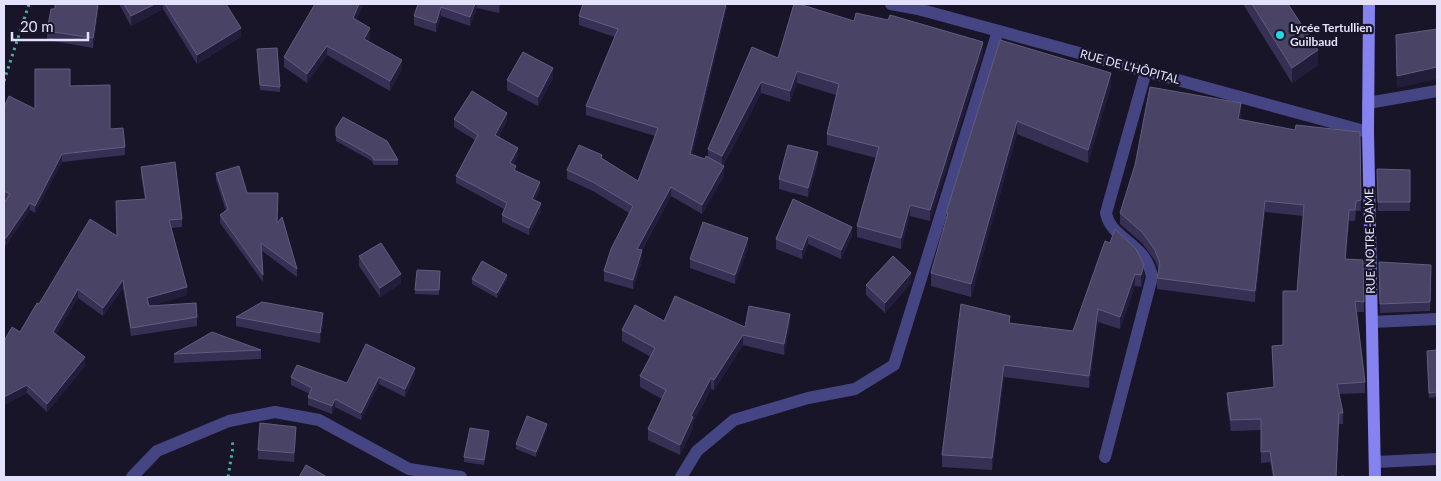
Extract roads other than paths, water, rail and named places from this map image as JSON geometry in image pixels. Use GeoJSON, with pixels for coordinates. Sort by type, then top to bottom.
{"type":"FeatureCollection","features":[{"type":"Feature","properties":{"kind":"street","name":"RUE DE L'HÔPITAL"},"geometry":{"type":"LineString","coordinates":[[891,4],[918,6],[998,30],[1368,132]]}},
{"type":"Feature","properties":{"kind":"street","name":"RUE NOTRE-DAME"},"geometry":{"type":"LineString","coordinates":[[1369,4],[1368,132],[1375,477]]}},
{"type":"Feature","properties":{"kind":"street"},"geometry":{"type":"LineString","coordinates":[[681,477],[697,451],[734,420],[808,398],[856,389],[894,366],[998,30]]}},
{"type":"Feature","properties":{"kind":"street"},"geometry":{"type":"LineString","coordinates":[[1105,457],[1152,277],[1149,264],[1142,253],[1108,224],[1106,213],[1146,71]]}},
{"type":"Feature","properties":{"kind":"street"},"geometry":{"type":"LineString","coordinates":[[1368,103],[1437,91]]}},
{"type":"Feature","properties":{"kind":"street"},"geometry":{"type":"LineString","coordinates":[[1372,322],[1437,319]]}},
{"type":"Feature","properties":{"kind":"street"},"geometry":{"type":"LineString","coordinates":[[132,477],[157,451],[229,421],[275,412],[318,420],[409,469],[461,477]]}},
{"type":"Feature","properties":{"kind":"street"},"geometry":{"type":"LineString","coordinates":[[1376,462],[1437,459]]}},
{"type":"Feature","properties":{"kind":"place","name":"Lycée Tertullien Guilbaud"},"geometry":{"type":"Point","coordinates":[1280,35]}}]}
